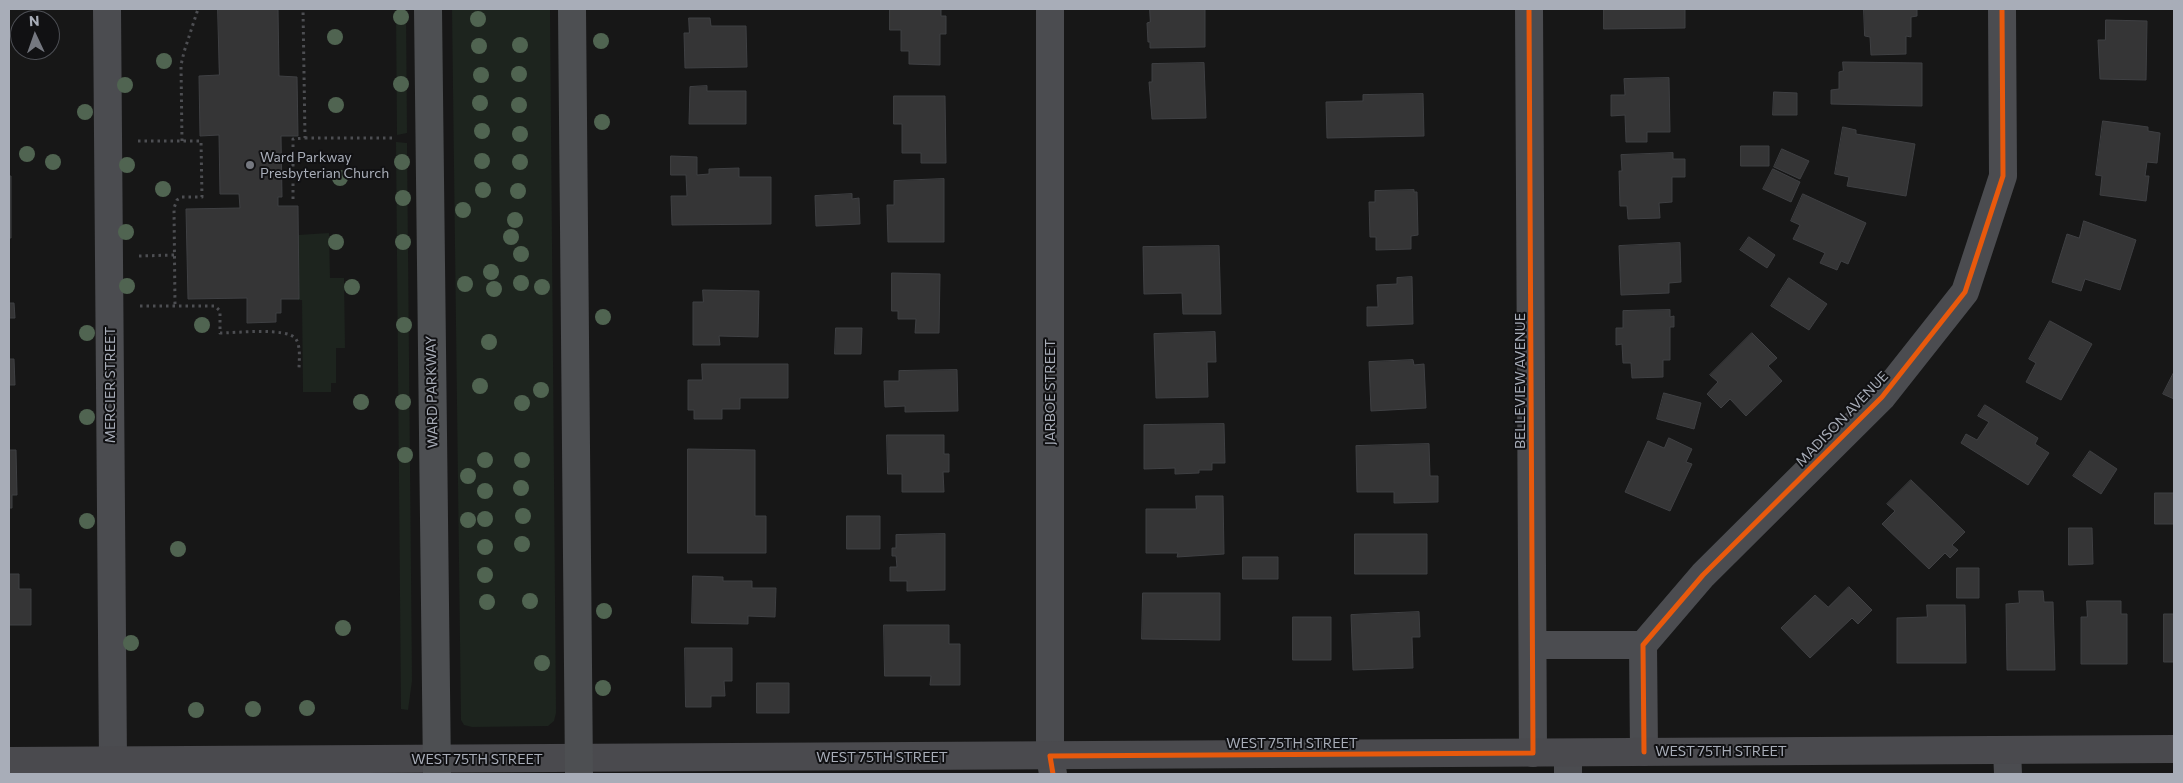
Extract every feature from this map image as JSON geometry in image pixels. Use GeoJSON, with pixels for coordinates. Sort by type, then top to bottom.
{"type":"FeatureCollection","features":[{"type":"Feature","properties":{"kind":"main road","name":"WARD PARKWAY"},"geometry":{"type":"LineString","coordinates":[[428,9],[437,767]]}},
{"type":"Feature","properties":{"kind":"main road"},"geometry":{"type":"LineString","coordinates":[[572,9],[578,766]]}},
{"type":"Feature","properties":{"kind":"main road","name":"WEST 75TH STREET"},"geometry":{"type":"LineString","coordinates":[[9,761],[437,767],[1051,765],[1533,753],[1568,764],[1644,752],[2007,762],[2174,750]]}},
{"type":"Feature","properties":{"kind":"street","name":"MERCIER STREET"},"geometry":{"type":"LineString","coordinates":[[107,9],[113,761]]}},
{"type":"Feature","properties":{"kind":"street","name":"JARBOE STREET"},"geometry":{"type":"LineString","coordinates":[[1050,9],[1051,765]]}},
{"type":"Feature","properties":{"kind":"street","name":"BELLEVIEW AVENUE"},"geometry":{"type":"LineString","coordinates":[[1529,9],[1533,753]]}},
{"type":"Feature","properties":{"kind":"street","name":"MADISON AVENUE"},"geometry":{"type":"LineString","coordinates":[[1644,645],[1704,575],[1882,397],[1965,292],[2003,176],[2002,9]]}},
{"type":"Feature","properties":{"kind":"street"},"geometry":{"type":"LineString","coordinates":[[1533,645],[1644,645],[1644,752]]}},
{"type":"Feature","properties":{"kind":"path"},"geometry":{"type":"LineString","coordinates":[[182,141],[181,65],[196,21],[198,9]]}},
{"type":"Feature","properties":{"kind":"path"},"geometry":{"type":"LineString","coordinates":[[303,9],[305,138]]}},
{"type":"Feature","properties":{"kind":"path"},"geometry":{"type":"LineString","coordinates":[[293,199],[293,139],[392,138]]}},
{"type":"Feature","properties":{"kind":"path"},"geometry":{"type":"LineString","coordinates":[[135,141],[201,140],[202,197],[182,197],[175,203],[174,255],[176,306]]}},
{"type":"Feature","properties":{"kind":"path"},"geometry":{"type":"LineString","coordinates":[[136,256],[174,255]]}},
{"type":"Feature","properties":{"kind":"path"},"geometry":{"type":"LineString","coordinates":[[136,306],[218,308],[220,333],[285,332],[292,335],[298,346],[299,370]]}},
{"type":"Feature","properties":{"kind":"shaded area"},"geometry":{"type":"Polygon","coordinates":[[[396,9],[406,9],[407,133],[397,135],[396,9]]]}},
{"type":"Feature","properties":{"kind":"shaded area"},"geometry":{"type":"Polygon","coordinates":[[[452,9],[550,9],[556,713],[554,721],[548,726],[472,727],[464,725],[461,720],[452,9]]]}},
{"type":"Feature","properties":{"kind":"shaded area"},"geometry":{"type":"Polygon","coordinates":[[[396,142],[407,143],[412,681],[408,710],[401,709],[396,142]]]}},
{"type":"Feature","properties":{"kind":"shaded area"},"geometry":{"type":"Polygon","coordinates":[[[329,233],[330,278],[344,278],[345,348],[336,348],[336,383],[331,383],[331,392],[303,392],[302,300],[297,300],[299,299],[298,235],[329,233]]]}},
{"type":"Feature","properties":{"kind":"building","name":"Ward Parkway Presbyterian Church"},"geometry":{"type":"Polygon","coordinates":[[[218,9],[278,9],[279,76],[297,77],[298,136],[281,136],[282,197],[278,197],[278,206],[298,206],[299,299],[281,299],[281,313],[276,313],[276,322],[247,323],[247,298],[188,299],[186,209],[240,208],[239,194],[220,194],[219,135],[200,136],[199,76],[219,75],[218,9]]]}},
{"type":"Feature","properties":{"kind":"building"},"geometry":{"type":"Polygon","coordinates":[[[890,9],[941,9],[941,16],[946,16],[946,34],[940,34],[940,65],[909,64],[909,51],[901,51],[901,30],[890,30],[890,9]]]}},
{"type":"Feature","properties":{"kind":"building"},"geometry":{"type":"Polygon","coordinates":[[[1150,9],[1205,9],[1205,47],[1150,48],[1147,23],[1150,22],[1150,9]]]}},
{"type":"Feature","properties":{"kind":"building"},"geometry":{"type":"Polygon","coordinates":[[[1604,9],[1685,9],[1685,28],[1604,29],[1604,9]]]}},
{"type":"Feature","properties":{"kind":"building"},"geometry":{"type":"Polygon","coordinates":[[[1864,9],[1917,9],[1917,16],[1911,17],[1911,37],[1906,36],[1906,54],[1871,55],[1870,37],[1865,36],[1864,9]]]}},
{"type":"Feature","properties":{"kind":"building"},"geometry":{"type":"Polygon","coordinates":[[[689,18],[710,18],[711,26],[746,26],[747,67],[685,68],[684,33],[689,33],[689,18]]]}},
{"type":"Feature","properties":{"kind":"building"},"geometry":{"type":"Polygon","coordinates":[[[2106,20],[2147,21],[2146,80],[2100,79],[2098,40],[2105,40],[2106,20]]]}},
{"type":"Feature","properties":{"kind":"building"},"geometry":{"type":"Polygon","coordinates":[[[1843,62],[1922,63],[1922,106],[1831,104],[1831,90],[1839,89],[1839,72],[1843,71],[1843,62]]]}},
{"type":"Feature","properties":{"kind":"building"},"geometry":{"type":"Polygon","coordinates":[[[1204,63],[1206,118],[1152,119],[1149,82],[1152,82],[1152,64],[1204,63]]]}},
{"type":"Feature","properties":{"kind":"building"},"geometry":{"type":"Polygon","coordinates":[[[1669,78],[1670,132],[1647,132],[1647,142],[1626,142],[1625,115],[1611,116],[1611,95],[1625,95],[1624,79],[1669,78]]]}},
{"type":"Feature","properties":{"kind":"building"},"geometry":{"type":"Polygon","coordinates":[[[707,86],[707,91],[746,91],[746,124],[689,124],[690,87],[707,86]]]}},
{"type":"Feature","properties":{"kind":"building"},"geometry":{"type":"Polygon","coordinates":[[[1774,92],[1797,93],[1797,115],[1773,115],[1774,92]]]}},
{"type":"Feature","properties":{"kind":"building"},"geometry":{"type":"Polygon","coordinates":[[[1423,94],[1424,136],[1327,138],[1326,102],[1363,101],[1363,95],[1423,94]]]}},
{"type":"Feature","properties":{"kind":"building"},"geometry":{"type":"Polygon","coordinates":[[[894,96],[945,96],[946,163],[921,163],[921,153],[902,153],[902,124],[894,124],[894,96]]]}},
{"type":"Feature","properties":{"kind":"building"},"geometry":{"type":"Polygon","coordinates":[[[2103,121],[2148,127],[2148,131],[2160,133],[2157,163],[2147,162],[2145,176],[2149,176],[2146,201],[2100,195],[2102,176],[2096,175],[2103,121]]]}},
{"type":"Feature","properties":{"kind":"building"},"geometry":{"type":"Polygon","coordinates":[[[1843,127],[1856,130],[1856,134],[1915,144],[1906,196],[1847,186],[1849,177],[1835,174],[1843,127]]]}},
{"type":"Feature","properties":{"kind":"building"},"geometry":{"type":"Polygon","coordinates":[[[1741,146],[1769,146],[1769,166],[1741,166],[1741,146]]]}},
{"type":"Feature","properties":{"kind":"building"},"geometry":{"type":"Polygon","coordinates":[[[1782,149],[1809,161],[1800,179],[1774,167],[1782,149]]]}},
{"type":"Feature","properties":{"kind":"building"},"geometry":{"type":"Polygon","coordinates":[[[1673,153],[1673,159],[1685,159],[1685,177],[1672,177],[1672,202],[1659,203],[1660,218],[1628,219],[1627,206],[1620,206],[1619,171],[1622,171],[1621,155],[1673,153]]]}},
{"type":"Feature","properties":{"kind":"building"},"geometry":{"type":"Polygon","coordinates":[[[671,156],[697,157],[697,175],[709,174],[709,169],[739,168],[739,177],[771,177],[771,224],[672,225],[671,196],[687,196],[686,175],[671,175],[671,156]]]}},
{"type":"Feature","properties":{"kind":"building"},"geometry":{"type":"Polygon","coordinates":[[[1773,169],[1800,182],[1791,202],[1763,189],[1773,169]]]}},
{"type":"Feature","properties":{"kind":"building"},"geometry":{"type":"Polygon","coordinates":[[[9,176],[11,176],[11,238],[9,238],[9,176]]]}},
{"type":"Feature","properties":{"kind":"building"},"geometry":{"type":"Polygon","coordinates":[[[944,179],[944,242],[888,242],[887,205],[894,205],[894,181],[944,179]]]}},
{"type":"Feature","properties":{"kind":"building"},"geometry":{"type":"Polygon","coordinates":[[[1414,190],[1414,192],[1417,192],[1418,235],[1411,236],[1411,249],[1376,250],[1376,237],[1370,237],[1369,202],[1375,202],[1375,191],[1414,190]]]}},
{"type":"Feature","properties":{"kind":"building"},"geometry":{"type":"Polygon","coordinates":[[[852,194],[852,199],[859,198],[860,224],[816,226],[815,196],[852,194]]]}},
{"type":"Feature","properties":{"kind":"building"},"geometry":{"type":"Polygon","coordinates":[[[1803,194],[1866,223],[1848,264],[1841,261],[1837,270],[1820,263],[1825,253],[1793,239],[1800,225],[1791,221],[1803,194]]]}},
{"type":"Feature","properties":{"kind":"building"},"geometry":{"type":"Polygon","coordinates":[[[2084,221],[2136,240],[2120,290],[2085,279],[2081,291],[2052,282],[2067,234],[2079,238],[2084,221]]]}},
{"type":"Feature","properties":{"kind":"building"},"geometry":{"type":"Polygon","coordinates":[[[1749,237],[1775,255],[1767,268],[1740,250],[1749,237]]]}},
{"type":"Feature","properties":{"kind":"building"},"geometry":{"type":"Polygon","coordinates":[[[1680,243],[1681,282],[1669,283],[1669,293],[1621,295],[1619,246],[1680,243]]]}},
{"type":"Feature","properties":{"kind":"building"},"geometry":{"type":"Polygon","coordinates":[[[1219,246],[1221,314],[1183,314],[1182,293],[1144,294],[1143,247],[1219,246]]]}},
{"type":"Feature","properties":{"kind":"building"},"geometry":{"type":"Polygon","coordinates":[[[892,273],[940,274],[939,333],[915,333],[916,319],[898,319],[898,311],[892,311],[892,273]]]}},
{"type":"Feature","properties":{"kind":"building"},"geometry":{"type":"Polygon","coordinates":[[[1412,277],[1413,324],[1367,326],[1367,307],[1378,307],[1377,285],[1397,284],[1397,278],[1412,277]]]}},
{"type":"Feature","properties":{"kind":"building"},"geometry":{"type":"Polygon","coordinates":[[[1789,278],[1827,304],[1809,330],[1771,306],[1789,278]]]}},
{"type":"Feature","properties":{"kind":"building"},"geometry":{"type":"Polygon","coordinates":[[[703,290],[759,291],[758,337],[719,336],[720,345],[693,345],[693,302],[703,302],[703,290]]]}},
{"type":"Feature","properties":{"kind":"building"},"geometry":{"type":"Polygon","coordinates":[[[9,303],[14,303],[15,318],[9,318],[9,303]]]}},
{"type":"Feature","properties":{"kind":"building"},"geometry":{"type":"Polygon","coordinates":[[[1670,310],[1670,317],[1674,316],[1674,327],[1670,327],[1670,360],[1663,360],[1663,377],[1632,378],[1631,363],[1623,363],[1622,344],[1616,345],[1616,328],[1623,328],[1623,311],[1670,310]]]}},
{"type":"Feature","properties":{"kind":"building"},"geometry":{"type":"Polygon","coordinates":[[[2050,321],[2092,344],[2061,400],[2026,382],[2036,363],[2029,359],[2050,321]]]}},
{"type":"Feature","properties":{"kind":"building"},"geometry":{"type":"Polygon","coordinates":[[[836,328],[862,328],[861,354],[835,354],[836,328]]]}},
{"type":"Feature","properties":{"kind":"building"},"geometry":{"type":"Polygon","coordinates":[[[1215,332],[1216,362],[1207,362],[1208,397],[1156,398],[1154,334],[1215,332]]]}},
{"type":"Feature","properties":{"kind":"building"},"geometry":{"type":"Polygon","coordinates":[[[1752,333],[1777,358],[1768,366],[1782,381],[1746,416],[1730,399],[1721,408],[1707,394],[1718,382],[1710,375],[1752,333]]]}},
{"type":"Feature","properties":{"kind":"building"},"geometry":{"type":"Polygon","coordinates":[[[9,359],[14,359],[15,385],[9,385],[9,359]]]}},
{"type":"Feature","properties":{"kind":"building"},"geometry":{"type":"Polygon","coordinates":[[[1413,360],[1414,365],[1424,364],[1426,408],[1371,411],[1369,362],[1413,360]]]}},
{"type":"Feature","properties":{"kind":"building"},"geometry":{"type":"Polygon","coordinates":[[[702,364],[788,364],[788,398],[740,398],[740,409],[722,409],[722,419],[694,419],[694,410],[688,410],[688,380],[702,380],[702,364]]]}},
{"type":"Feature","properties":{"kind":"building"},"geometry":{"type":"Polygon","coordinates":[[[957,370],[958,411],[905,412],[905,406],[885,407],[884,381],[899,381],[899,371],[957,370]]]}},
{"type":"Feature","properties":{"kind":"building"},"geometry":{"type":"Polygon","coordinates":[[[2174,372],[2174,399],[2163,394],[2174,372]]]}},
{"type":"Feature","properties":{"kind":"building"},"geometry":{"type":"Polygon","coordinates":[[[1664,393],[1701,403],[1694,429],[1657,419],[1664,393]]]}},
{"type":"Feature","properties":{"kind":"building"},"geometry":{"type":"Polygon","coordinates":[[[1985,405],[2038,438],[2035,444],[2049,453],[2028,485],[1961,443],[1966,434],[1977,440],[1989,422],[1978,416],[1985,405]]]}},
{"type":"Feature","properties":{"kind":"building"},"geometry":{"type":"Polygon","coordinates":[[[1224,424],[1225,463],[1212,463],[1212,470],[1199,470],[1199,473],[1175,474],[1175,468],[1144,469],[1144,425],[1224,424]]]}},
{"type":"Feature","properties":{"kind":"building"},"geometry":{"type":"Polygon","coordinates":[[[887,435],[944,435],[944,454],[949,454],[949,472],[943,472],[944,492],[902,492],[902,474],[888,474],[887,435]]]}},
{"type":"Feature","properties":{"kind":"building"},"geometry":{"type":"Polygon","coordinates":[[[1669,438],[1692,449],[1686,462],[1692,464],[1670,511],[1625,492],[1648,441],[1664,448],[1669,438]]]}},
{"type":"Feature","properties":{"kind":"building"},"geometry":{"type":"Polygon","coordinates":[[[1429,444],[1430,476],[1438,476],[1438,502],[1394,503],[1394,492],[1357,492],[1356,446],[1429,444]]]}},
{"type":"Feature","properties":{"kind":"building"},"geometry":{"type":"Polygon","coordinates":[[[688,449],[755,450],[755,516],[766,516],[766,553],[688,553],[688,449]]]}},
{"type":"Feature","properties":{"kind":"building"},"geometry":{"type":"Polygon","coordinates":[[[9,450],[16,450],[17,495],[12,495],[12,508],[9,508],[9,450]]]}},
{"type":"Feature","properties":{"kind":"building"},"geometry":{"type":"Polygon","coordinates":[[[2090,451],[2117,469],[2101,494],[2073,476],[2090,451]]]}},
{"type":"Feature","properties":{"kind":"building"},"geometry":{"type":"Polygon","coordinates":[[[1911,480],[1965,532],[1952,545],[1958,550],[1950,558],[1945,553],[1929,569],[1882,524],[1895,511],[1887,504],[1911,480]]]}},
{"type":"Feature","properties":{"kind":"building"},"geometry":{"type":"Polygon","coordinates":[[[2155,493],[2174,493],[2174,524],[2155,524],[2155,493]]]}},
{"type":"Feature","properties":{"kind":"building"},"geometry":{"type":"Polygon","coordinates":[[[1196,496],[1223,496],[1224,554],[1177,557],[1178,553],[1146,553],[1146,509],[1196,509],[1196,496]]]}},
{"type":"Feature","properties":{"kind":"building"},"geometry":{"type":"Polygon","coordinates":[[[847,516],[880,516],[880,549],[847,549],[847,516]]]}},
{"type":"Feature","properties":{"kind":"building"},"geometry":{"type":"Polygon","coordinates":[[[2069,528],[2092,528],[2093,564],[2069,565],[2069,528]]]}},
{"type":"Feature","properties":{"kind":"building"},"geometry":{"type":"Polygon","coordinates":[[[945,534],[945,590],[907,591],[907,581],[890,581],[890,567],[897,567],[896,556],[892,556],[892,548],[896,548],[896,535],[945,534]]]}},
{"type":"Feature","properties":{"kind":"building"},"geometry":{"type":"Polygon","coordinates":[[[1355,534],[1427,534],[1427,574],[1355,574],[1355,534]]]}},
{"type":"Feature","properties":{"kind":"building"},"geometry":{"type":"Polygon","coordinates":[[[1243,557],[1278,557],[1278,579],[1243,579],[1243,557]]]}},
{"type":"Feature","properties":{"kind":"building"},"geometry":{"type":"Polygon","coordinates":[[[1957,568],[1979,568],[1979,598],[1957,598],[1957,568]]]}},
{"type":"Feature","properties":{"kind":"building"},"geometry":{"type":"Polygon","coordinates":[[[9,574],[19,574],[19,589],[31,589],[31,625],[9,625],[9,574]]]}},
{"type":"Feature","properties":{"kind":"building"},"geometry":{"type":"Polygon","coordinates":[[[693,576],[723,577],[723,581],[752,581],[752,588],[776,588],[775,617],[748,616],[748,624],[692,623],[693,576]]]}},
{"type":"Feature","properties":{"kind":"building"},"geometry":{"type":"Polygon","coordinates":[[[1849,587],[1872,610],[1858,624],[1852,618],[1810,658],[1781,628],[1815,595],[1828,607],[1849,587]]]}},
{"type":"Feature","properties":{"kind":"building"},"geometry":{"type":"Polygon","coordinates":[[[2019,591],[2043,591],[2044,602],[2053,602],[2055,670],[2007,670],[2006,604],[2019,603],[2019,591]]]}},
{"type":"Feature","properties":{"kind":"building"},"geometry":{"type":"Polygon","coordinates":[[[1143,593],[1220,593],[1220,640],[1142,639],[1143,593]]]}},
{"type":"Feature","properties":{"kind":"building"},"geometry":{"type":"Polygon","coordinates":[[[2087,601],[2121,601],[2121,614],[2127,614],[2127,664],[2081,664],[2081,617],[2087,617],[2087,601]]]}},
{"type":"Feature","properties":{"kind":"building"},"geometry":{"type":"Polygon","coordinates":[[[1927,605],[1965,605],[1966,663],[1897,663],[1897,618],[1927,617],[1927,605]]]}},
{"type":"Feature","properties":{"kind":"building"},"geometry":{"type":"Polygon","coordinates":[[[1419,612],[1420,637],[1412,637],[1413,668],[1353,670],[1351,615],[1419,612]]]}},
{"type":"Feature","properties":{"kind":"building"},"geometry":{"type":"Polygon","coordinates":[[[2164,614],[2174,614],[2174,662],[2164,662],[2164,614]]]}},
{"type":"Feature","properties":{"kind":"building"},"geometry":{"type":"Polygon","coordinates":[[[1293,617],[1331,617],[1331,660],[1293,660],[1293,617]]]}},
{"type":"Feature","properties":{"kind":"building"},"geometry":{"type":"Polygon","coordinates":[[[884,625],[949,625],[949,644],[960,644],[960,685],[930,685],[931,676],[885,676],[884,625]]]}},
{"type":"Feature","properties":{"kind":"building"},"geometry":{"type":"Polygon","coordinates":[[[685,648],[732,648],[732,681],[724,681],[725,696],[711,696],[711,707],[686,707],[685,648]]]}},
{"type":"Feature","properties":{"kind":"building"},"geometry":{"type":"Polygon","coordinates":[[[757,683],[789,683],[789,713],[757,713],[757,683]]]}},
{"type":"Feature","properties":{"kind":"cycle path"},"geometry":{"type":"LineString","coordinates":[[1053,774],[1050,756],[1533,753],[1529,9]]}},
{"type":"Feature","properties":{"kind":"cycle path"},"geometry":{"type":"LineString","coordinates":[[1644,752],[1643,645],[1703,575],[1882,397],[1965,292],[2003,176],[2002,9]]}},
{"type":"Feature","properties":{"kind":"place","name":"Ward Parkway Presbyterian Church"},"geometry":{"type":"Point","coordinates":[250,165]}}]}
